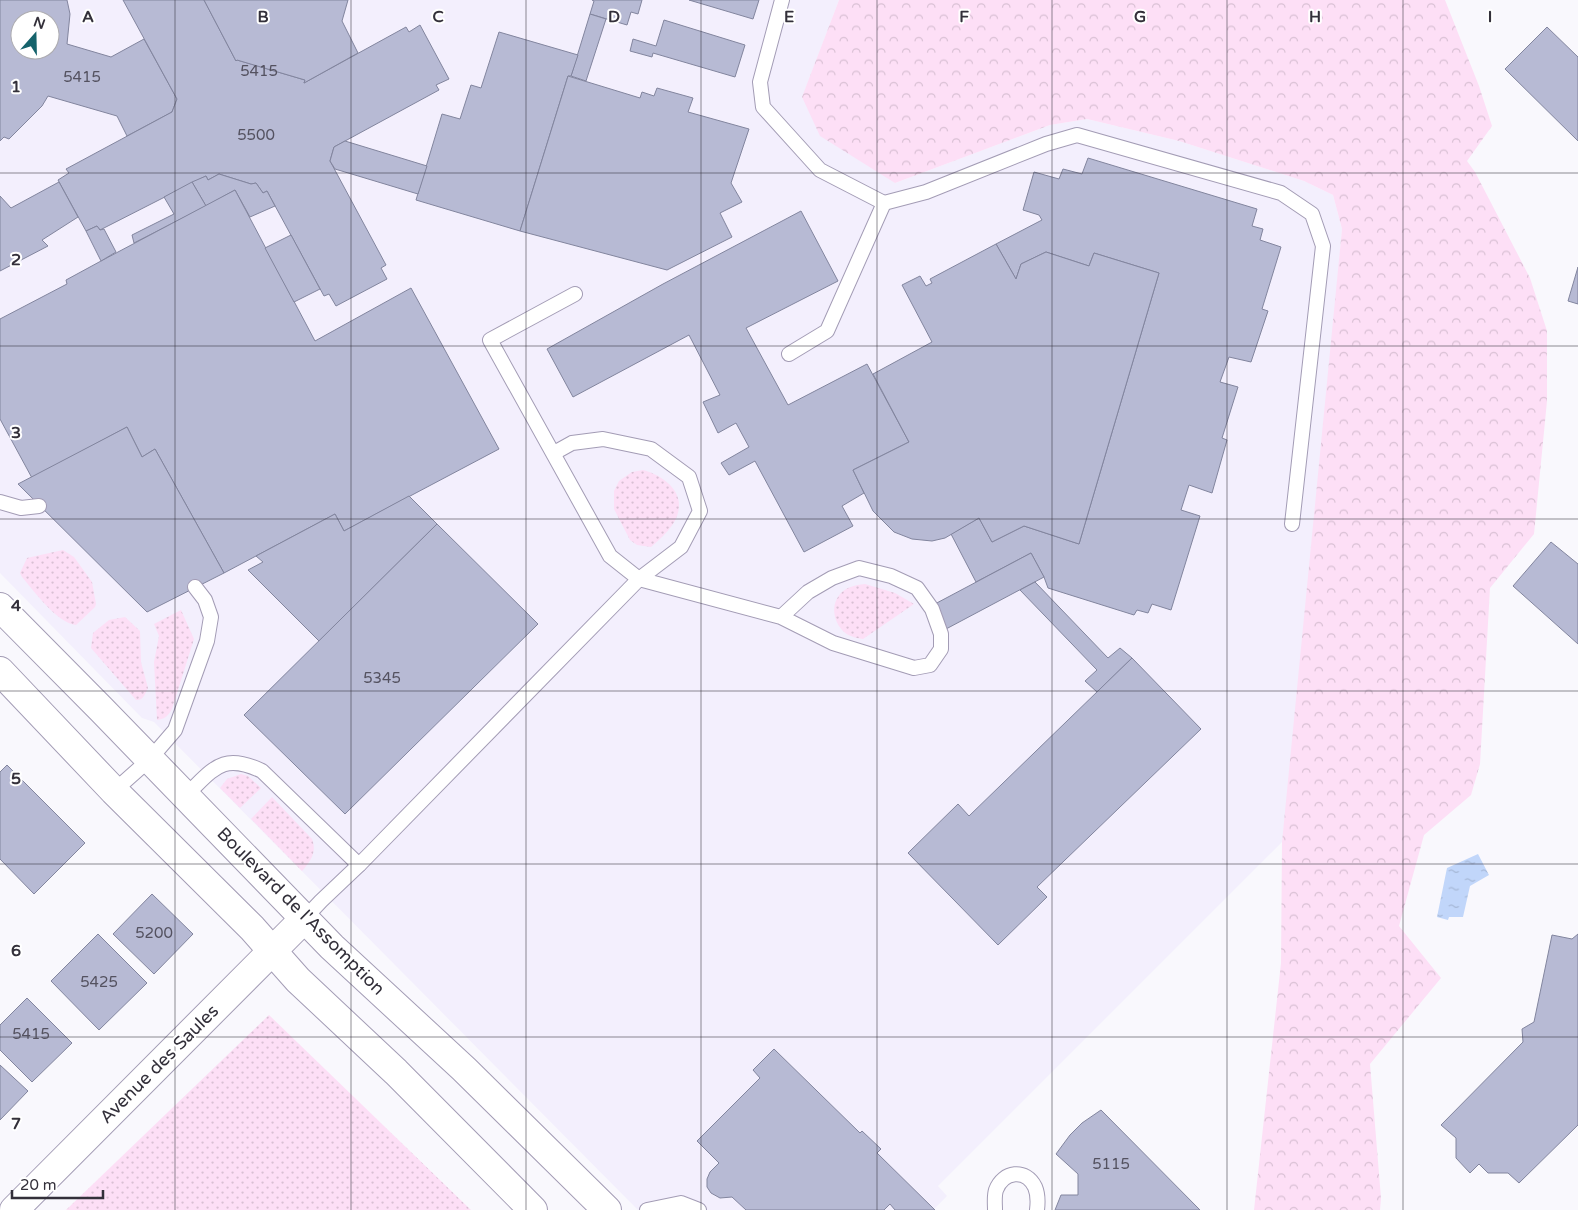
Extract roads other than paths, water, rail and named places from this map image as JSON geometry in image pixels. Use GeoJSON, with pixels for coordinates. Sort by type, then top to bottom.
{"type":"FeatureCollection","features":[{"type":"Feature","properties":{"kind":"street","name":"Boulevard de l'Assomption"},"geometry":{"type":"LineString","coordinates":[[0,607],[186,795],[332,947],[464,1069],[607,1210]]}},
{"type":"Feature","properties":{"kind":"street"},"geometry":{"type":"LineString","coordinates":[[0,671],[114,791],[252,928],[298,980],[396,1072],[533,1210]]}},
{"type":"Feature","properties":{"kind":"street","name":"Avenue des Saules"},"geometry":{"type":"LineString","coordinates":[[14,1210],[305,918]]}},
{"type":"Feature","properties":{"kind":"lane"},"geometry":{"type":"LineString","coordinates":[[782,0],[760,82],[763,107],[820,170],[884,203],[926,192],[1046,144],[1077,135],[1281,193],[1312,214],[1323,246],[1292,524]]}},
{"type":"Feature","properties":{"kind":"lane"},"geometry":{"type":"LineString","coordinates":[[789,354],[827,331],[884,203]]}},
{"type":"Feature","properties":{"kind":"lane"},"geometry":{"type":"LineString","coordinates":[[575,294],[490,340],[610,556],[639,579],[781,617],[833,643],[914,668],[930,665],[941,649],[941,634],[932,609],[917,588],[892,576],[860,568],[832,578],[808,592],[781,617]]}},
{"type":"Feature","properties":{"kind":"lane"},"geometry":{"type":"LineString","coordinates":[[305,918],[359,866],[639,579],[681,547],[700,510],[689,477],[651,449],[603,439],[572,444],[554,453]]}},
{"type":"Feature","properties":{"kind":"lane"},"geometry":{"type":"LineString","coordinates":[[0,502],[21,508],[39,506]]}},
{"type":"Feature","properties":{"kind":"lane"},"geometry":{"type":"LineString","coordinates":[[114,791],[150,759],[175,730],[207,641],[211,617],[205,600],[195,587]]}},
{"type":"Feature","properties":{"kind":"lane"},"geometry":{"type":"LineString","coordinates":[[186,795],[223,763],[234,762],[249,765],[262,771],[359,866]]}},
{"type":"Feature","properties":{"kind":"lane"},"geometry":{"type":"LineString","coordinates":[[995,1210],[996,1191],[1004,1177],[1015,1173],[1025,1176],[1034,1185],[1038,1196],[1038,1210]]}},
{"type":"Feature","properties":{"kind":"lane"},"geometry":{"type":"LineString","coordinates":[[647,1210],[681,1203],[698,1210]]}},
{"type":"Feature","properties":{"kind":"water"},"geometry":{"type":"Polygon","coordinates":[[[1478,854],[1489,875],[1470,886],[1463,917],[1449,917],[1448,920],[1437,917],[1447,868],[1478,854]]]}}]}
